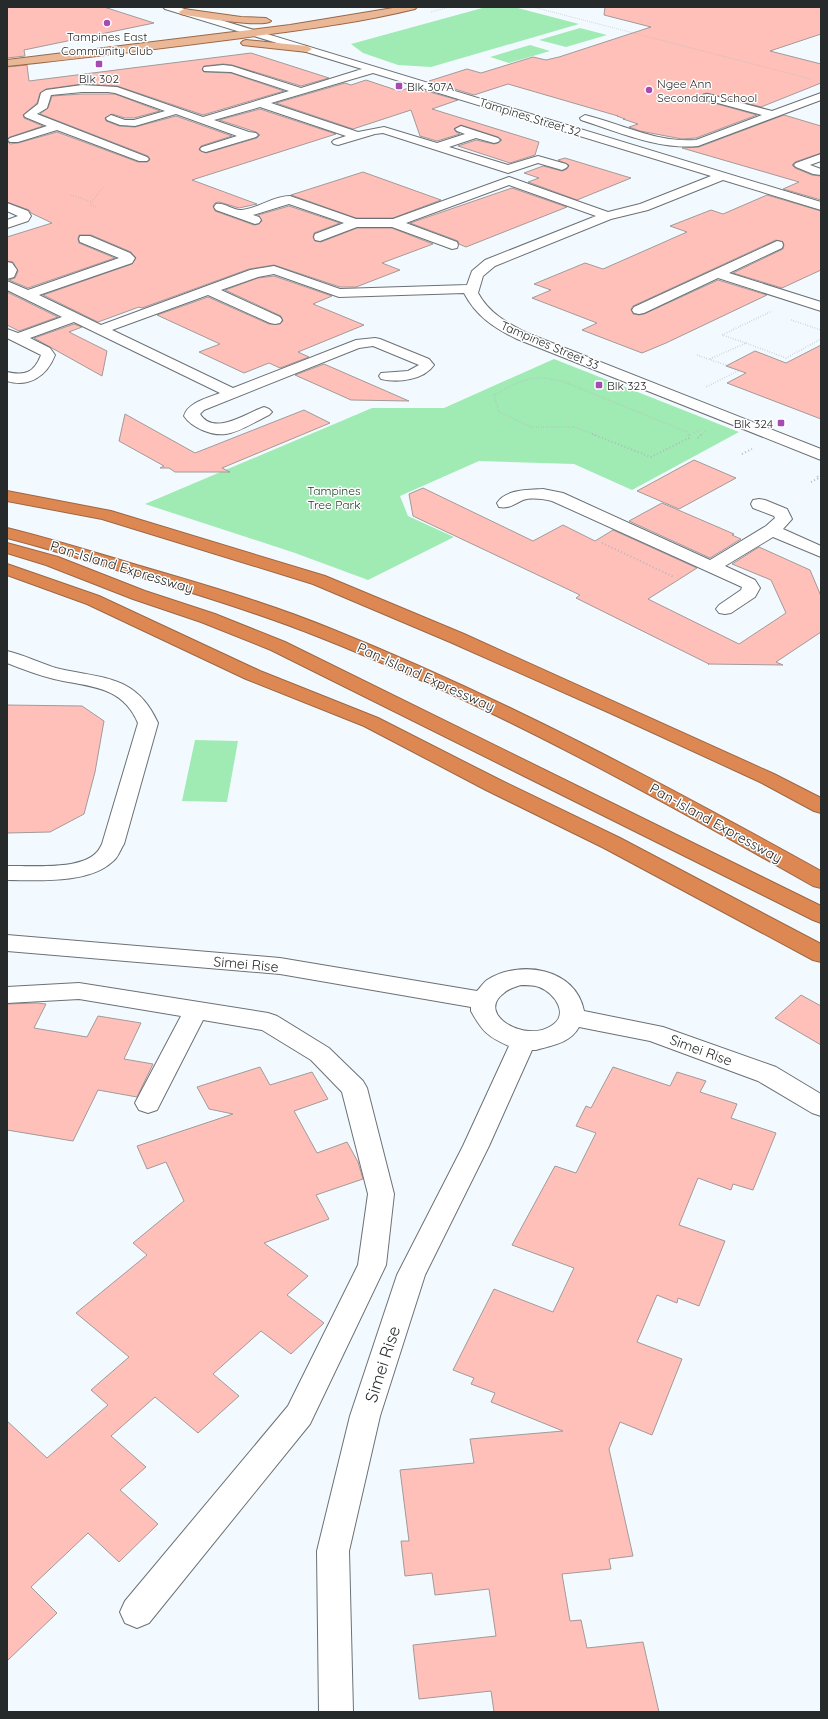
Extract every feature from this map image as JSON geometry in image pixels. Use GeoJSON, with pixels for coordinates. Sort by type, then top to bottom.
{"type":"FeatureCollection","features":[{"type":"Feature","properties":{"kind":"highway"},"geometry":{"type":"LineString","coordinates":[[7,485],[40,493],[105,515],[319,580],[457,638],[610,706],[767,778],[821,806]]}},
{"type":"Feature","properties":{"kind":"highway"},"geometry":{"type":"LineString","coordinates":[[7,496],[105,515]]}},
{"type":"Feature","properties":{"kind":"highway","name":"Pan-Island Expressway"},"geometry":{"type":"LineString","coordinates":[[7,533],[129,568],[249,606],[325,633],[400,664],[526,722],[658,791],[821,881]]}},
{"type":"Feature","properties":{"kind":"highway"},"geometry":{"type":"LineString","coordinates":[[7,548],[52,561],[139,595],[208,618],[278,646],[407,709],[523,769],[821,915]]}},
{"type":"Feature","properties":{"kind":"highway"},"geometry":{"type":"LineString","coordinates":[[7,569],[93,600],[253,675],[371,722],[493,785],[612,843],[821,954]]}},
{"type":"Feature","properties":{"kind":"highway"},"geometry":{"type":"LineString","coordinates":[[139,595],[253,675]]}},
{"type":"Feature","properties":{"kind":"main road"},"geometry":{"type":"LineString","coordinates":[[7,56],[149,41],[368,7]]}},
{"type":"Feature","properties":{"kind":"main road"},"geometry":{"type":"LineString","coordinates":[[7,62],[256,33],[365,17],[412,7]]}},
{"type":"Feature","properties":{"kind":"main road"},"geometry":{"type":"LineString","coordinates":[[185,22],[182,11],[241,20],[290,20]]}},
{"type":"Feature","properties":{"kind":"main road"},"geometry":{"type":"LineString","coordinates":[[303,48],[293,39],[297,33],[311,25]]}},
{"type":"Feature","properties":{"kind":"main road"},"geometry":{"type":"LineString","coordinates":[[149,41],[160,36]]}},
{"type":"Feature","properties":{"kind":"main road"},"geometry":{"type":"LineString","coordinates":[[175,43],[250,43],[303,48]]}},
{"type":"Feature","properties":{"kind":"street","name":"Tampines Street 32"},"geometry":{"type":"LineString","coordinates":[[168,7],[821,206]]}},
{"type":"Feature","properties":{"kind":"street"},"geometry":{"type":"LineString","coordinates":[[208,69],[232,69],[300,94]]}},
{"type":"Feature","properties":{"kind":"street"},"geometry":{"type":"LineString","coordinates":[[204,120],[260,103],[300,94],[375,69]]}},
{"type":"Feature","properties":{"kind":"street"},"geometry":{"type":"LineString","coordinates":[[143,160],[29,115],[43,106],[46,94],[73,90],[108,88],[248,136]]}},
{"type":"Feature","properties":{"kind":"street"},"geometry":{"type":"LineString","coordinates":[[572,114],[669,143],[688,145],[821,96]]}},
{"type":"Feature","properties":{"kind":"street"},"geometry":{"type":"LineString","coordinates":[[707,97],[771,114]]}},
{"type":"Feature","properties":{"kind":"street"},"geometry":{"type":"LineString","coordinates":[[260,103],[357,136]]}},
{"type":"Feature","properties":{"kind":"street"},"geometry":{"type":"LineString","coordinates":[[518,113],[535,107]]}},
{"type":"Feature","properties":{"kind":"street"},"geometry":{"type":"LineString","coordinates":[[111,118],[124,123],[134,123],[176,111]]}},
{"type":"Feature","properties":{"kind":"street"},"geometry":{"type":"LineString","coordinates":[[14,140],[57,126]]}},
{"type":"Feature","properties":{"kind":"street"},"geometry":{"type":"LineString","coordinates":[[458,128],[494,140]]}},
{"type":"Feature","properties":{"kind":"street"},"geometry":{"type":"LineString","coordinates":[[338,142],[374,131],[384,130],[440,146],[508,175],[610,215]]}},
{"type":"Feature","properties":{"kind":"street"},"geometry":{"type":"LineString","coordinates":[[206,149],[263,132]]}},
{"type":"Feature","properties":{"kind":"street"},"geometry":{"type":"LineString","coordinates":[[440,146],[476,134]]}},
{"type":"Feature","properties":{"kind":"street"},"geometry":{"type":"LineString","coordinates":[[817,172],[800,165],[821,157]]}},
{"type":"Feature","properties":{"kind":"street"},"geometry":{"type":"LineString","coordinates":[[240,215],[284,200],[290,200],[355,223],[394,223],[473,199],[508,175],[538,159],[562,166]]}},
{"type":"Feature","properties":{"kind":"street"},"geometry":{"type":"LineString","coordinates":[[610,215],[628,202],[706,171]]}},
{"type":"Feature","properties":{"kind":"street"},"geometry":{"type":"LineString","coordinates":[[100,330],[255,273],[274,270],[339,293],[472,289],[477,274],[490,263],[610,215],[644,207],[722,176]]}},
{"type":"Feature","properties":{"kind":"street"},"geometry":{"type":"LineString","coordinates":[[7,206],[24,214],[25,216],[24,218],[7,224]]}},
{"type":"Feature","properties":{"kind":"street"},"geometry":{"type":"LineString","coordinates":[[220,207],[258,221]]}},
{"type":"Feature","properties":{"kind":"street"},"geometry":{"type":"LineString","coordinates":[[320,236],[355,223]]}},
{"type":"Feature","properties":{"kind":"street"},"geometry":{"type":"LineString","coordinates":[[394,223],[452,245]]}},
{"type":"Feature","properties":{"kind":"street"},"geometry":{"type":"LineString","coordinates":[[27,295],[127,260],[128,258],[85,239]]}},
{"type":"Feature","properties":{"kind":"street"},"geometry":{"type":"LineString","coordinates":[[639,310],[777,245]]}},
{"type":"Feature","properties":{"kind":"street"},"geometry":{"type":"LineString","coordinates":[[7,266],[10,270],[7,276]]}},
{"type":"Feature","properties":{"kind":"street"},"geometry":{"type":"LineString","coordinates":[[717,273],[821,307]]}},
{"type":"Feature","properties":{"kind":"street"},"geometry":{"type":"LineString","coordinates":[[7,285],[71,313],[100,330],[233,394]]}},
{"type":"Feature","properties":{"kind":"street","name":"Tampines Street 33"},"geometry":{"type":"LineString","coordinates":[[472,289],[471,293],[480,309],[496,322],[515,332],[821,455]]}},
{"type":"Feature","properties":{"kind":"street"},"geometry":{"type":"LineString","coordinates":[[209,290],[276,320]]}},
{"type":"Feature","properties":{"kind":"street"},"geometry":{"type":"LineString","coordinates":[[800,301],[821,294]]}},
{"type":"Feature","properties":{"kind":"street"},"geometry":{"type":"LineString","coordinates":[[12,335],[71,313]]}},
{"type":"Feature","properties":{"kind":"street"},"geometry":{"type":"LineString","coordinates":[[7,376],[18,379],[34,374],[41,370],[46,364],[48,355],[45,351],[12,335]]}},
{"type":"Feature","properties":{"kind":"street"},"geometry":{"type":"LineString","coordinates":[[264,412],[226,428],[219,429],[213,429],[198,422],[192,416],[193,412],[199,407],[356,344],[375,342],[424,362],[427,365],[419,372],[412,374],[386,376]]}},
{"type":"Feature","properties":{"kind":"street"},"geometry":{"type":"LineString","coordinates":[[505,503],[520,495],[543,494],[557,497],[749,584],[751,588],[749,593],[725,609]]}},
{"type":"Feature","properties":{"kind":"street"},"geometry":{"type":"LineString","coordinates":[[711,567],[772,530],[784,519],[780,513],[759,504]]}},
{"type":"Feature","properties":{"kind":"street"},"geometry":{"type":"LineString","coordinates":[[772,530],[821,552]]}},
{"type":"Feature","properties":{"kind":"street"},"geometry":{"type":"LineString","coordinates":[[7,657],[54,673],[84,679],[121,690],[132,697],[142,708],[148,723],[113,844],[105,857],[94,864],[79,869],[66,871],[7,873]]}},
{"type":"Feature","properties":{"kind":"street","name":"Simei Rise"},"geometry":{"type":"LineString","coordinates":[[7,943],[280,966],[483,1001]]}},
{"type":"Feature","properties":{"kind":"street"},"geometry":{"type":"LineString","coordinates":[[518,977],[536,977],[552,983],[565,992],[572,1004],[572,1017],[566,1027],[555,1036],[540,1040],[524,1041],[506,1036],[492,1027],[483,1014],[483,1001],[489,990],[502,981],[518,977]]}},
{"type":"Feature","properties":{"kind":"street"},"geometry":{"type":"LineString","coordinates":[[7,995],[80,991],[268,1022],[320,1054],[354,1088],[381,1194],[372,1265],[299,1414],[137,1612]]}},
{"type":"Feature","properties":{"kind":"street"},"geometry":{"type":"LineString","coordinates":[[148,1103],[196,1010]]}},
{"type":"Feature","properties":{"kind":"street","name":"Simei Rise"},"geometry":{"type":"LineString","coordinates":[[572,1017],[654,1033],[767,1074],[821,1106]]}},
{"type":"Feature","properties":{"kind":"street","name":"Simei Rise"},"geometry":{"type":"LineString","coordinates":[[336,1712],[333,1551],[365,1416],[411,1275],[476,1146],[524,1041]]}},
{"type":"Feature","properties":{"kind":"path"},"geometry":{"type":"LineString","coordinates":[[431,12],[449,7]]}},
{"type":"Feature","properties":{"kind":"path"},"geometry":{"type":"LineString","coordinates":[[533,7],[814,80]]}},
{"type":"Feature","properties":{"kind":"path"},"geometry":{"type":"LineString","coordinates":[[96,207],[90,205],[104,186]]}},
{"type":"Feature","properties":{"kind":"path"},"geometry":{"type":"LineString","coordinates":[[71,195],[92,202]]}},
{"type":"Feature","properties":{"kind":"path"},"geometry":{"type":"LineString","coordinates":[[800,301],[769,312],[722,335],[786,358],[821,339]]}},
{"type":"Feature","properties":{"kind":"path"},"geometry":{"type":"LineString","coordinates":[[769,312],[777,315]]}},
{"type":"Feature","properties":{"kind":"path"},"geometry":{"type":"LineString","coordinates":[[784,318],[821,330]]}},
{"type":"Feature","properties":{"kind":"path"},"geometry":{"type":"LineString","coordinates":[[709,359],[719,356],[746,343]]}},
{"type":"Feature","properties":{"kind":"path"},"geometry":{"type":"LineString","coordinates":[[697,355],[740,370],[704,389]]}},
{"type":"Feature","properties":{"kind":"path"},"geometry":{"type":"LineString","coordinates":[[537,377],[553,378],[687,432],[690,436],[689,438],[651,457],[574,427],[530,427],[501,414],[494,395],[526,379],[537,377]]}},
{"type":"Feature","properties":{"kind":"path"},"geometry":{"type":"LineString","coordinates":[[596,540],[674,577]]}},
{"type":"Feature","properties":{"kind":"green space"},"geometry":{"type":"Polygon","coordinates":[[[486,7],[514,7],[579,24],[431,67],[398,65],[363,53],[351,44],[486,7]]]}},
{"type":"Feature","properties":{"kind":"green space"},"geometry":{"type":"Polygon","coordinates":[[[580,28],[607,35],[566,47],[539,40],[580,28]]]}},
{"type":"Feature","properties":{"kind":"green space"},"geometry":{"type":"Polygon","coordinates":[[[530,45],[550,51],[509,63],[490,57],[530,45]]]}},
{"type":"Feature","properties":{"kind":"green space","name":"Tampines Tree Park"},"geometry":{"type":"Polygon","coordinates":[[[554,359],[739,432],[632,490],[574,464],[479,461],[400,496],[408,516],[454,537],[368,580],[295,553],[145,504],[372,408],[444,408],[554,359]]]}},
{"type":"Feature","properties":{"kind":"green space"},"geometry":{"type":"Polygon","coordinates":[[[195,740],[238,741],[227,802],[182,801],[195,740]]]}},
{"type":"Feature","properties":{"kind":"building"},"geometry":{"type":"Polygon","coordinates":[[[7,7],[104,7],[154,23],[24,50],[25,56],[7,58],[7,7]]]}},
{"type":"Feature","properties":{"kind":"building"},"geometry":{"type":"Polygon","coordinates":[[[605,7],[821,7],[821,34],[770,51],[821,64],[821,83],[761,107],[707,93],[703,94],[701,96],[703,100],[757,115],[696,138],[682,139],[640,131],[629,127],[638,124],[618,116],[508,84],[474,95],[429,81],[467,69],[481,73],[533,57],[546,60],[559,57],[651,27],[604,15],[605,7]]]}},
{"type":"Feature","properties":{"kind":"building"},"geometry":{"type":"Polygon","coordinates":[[[251,53],[329,78],[301,86],[232,65],[223,64],[204,66],[202,70],[204,72],[231,73],[284,91],[203,115],[117,86],[82,84],[46,89],[40,93],[37,103],[23,115],[24,118],[43,126],[7,139],[7,67],[27,65],[29,81],[251,53]]]}},
{"type":"Feature","properties":{"kind":"building"},"geometry":{"type":"Polygon","coordinates":[[[366,80],[399,91],[412,87],[458,100],[432,109],[539,142],[535,155],[510,163],[458,146],[476,140],[494,144],[502,140],[498,137],[461,125],[454,129],[460,134],[437,141],[420,136],[411,110],[353,129],[276,103],[345,83],[351,85],[366,80]]]}},
{"type":"Feature","properties":{"kind":"building"},"geometry":{"type":"Polygon","coordinates":[[[115,94],[160,111],[134,118],[125,118],[112,114],[105,118],[106,121],[119,126],[135,127],[176,116],[232,136],[201,146],[199,150],[206,153],[257,138],[260,135],[256,132],[219,120],[260,109],[336,134],[192,180],[257,204],[239,208],[219,202],[215,203],[213,206],[215,211],[254,225],[259,224],[262,221],[258,215],[289,206],[340,223],[314,233],[313,237],[315,241],[321,242],[357,228],[392,228],[433,244],[382,263],[400,270],[356,287],[340,287],[274,265],[249,269],[142,308],[139,307],[98,322],[43,295],[132,264],[136,258],[131,252],[91,235],[79,235],[79,243],[115,258],[28,288],[9,280],[15,278],[18,271],[13,262],[7,261],[7,237],[52,223],[31,213],[29,210],[7,202],[7,141],[10,144],[18,143],[57,132],[138,162],[147,162],[150,160],[148,156],[40,114],[48,108],[52,96],[115,94]]]}},
{"type":"Feature","properties":{"kind":"building"},"geometry":{"type":"Polygon","coordinates":[[[784,115],[821,126],[821,153],[795,162],[792,165],[795,168],[812,175],[821,176],[821,200],[783,189],[799,182],[682,148],[699,147],[784,115]]]}},
{"type":"Feature","properties":{"kind":"building"},"geometry":{"type":"Polygon","coordinates":[[[565,158],[631,178],[577,200],[528,182],[539,178],[524,173],[543,166],[562,171],[567,169],[569,165],[558,160],[565,158]]]}},
{"type":"Feature","properties":{"kind":"building"},"geometry":{"type":"Polygon","coordinates":[[[363,172],[441,200],[393,218],[356,218],[291,195],[363,172]]]}},
{"type":"Feature","properties":{"kind":"building"},"geometry":{"type":"Polygon","coordinates":[[[512,188],[567,207],[466,247],[459,244],[458,241],[410,223],[512,188]]]}},
{"type":"Feature","properties":{"kind":"building"},"geometry":{"type":"Polygon","coordinates":[[[767,195],[821,211],[821,270],[782,288],[733,273],[783,249],[783,242],[776,240],[633,306],[631,309],[633,314],[644,314],[718,280],[767,295],[666,343],[642,353],[582,330],[597,323],[532,298],[551,290],[534,284],[585,263],[603,269],[687,232],[670,226],[711,210],[723,214],[767,195]]]}},
{"type":"Feature","properties":{"kind":"building"},"geometry":{"type":"Polygon","coordinates":[[[274,276],[332,296],[313,304],[364,325],[298,352],[309,357],[280,368],[269,363],[244,373],[199,352],[220,344],[157,315],[208,297],[269,324],[280,324],[283,321],[281,316],[225,290],[258,278],[274,276]]]}},
{"type":"Feature","properties":{"kind":"building"},"geometry":{"type":"Polygon","coordinates":[[[7,292],[58,317],[19,331],[7,325],[7,292]]]}},
{"type":"Feature","properties":{"kind":"building"},"geometry":{"type":"Polygon","coordinates":[[[74,324],[82,327],[69,332],[107,351],[102,376],[34,338],[74,324]]]}},
{"type":"Feature","properties":{"kind":"building"},"geometry":{"type":"Polygon","coordinates":[[[821,345],[821,419],[727,383],[746,373],[726,366],[755,351],[786,363],[821,345]]]}},
{"type":"Feature","properties":{"kind":"building"},"geometry":{"type":"Polygon","coordinates":[[[324,364],[409,401],[351,400],[295,375],[324,364]]]}},
{"type":"Feature","properties":{"kind":"building"},"geometry":{"type":"Polygon","coordinates":[[[304,410],[330,423],[222,468],[230,472],[175,472],[169,468],[160,468],[164,466],[119,441],[125,414],[195,453],[304,410]]]}},
{"type":"Feature","properties":{"kind":"building"},"geometry":{"type":"Polygon","coordinates":[[[694,460],[736,478],[679,509],[637,491],[694,460]]]}},
{"type":"Feature","properties":{"kind":"building"},"geometry":{"type":"Polygon","coordinates":[[[423,488],[533,541],[563,525],[595,541],[613,530],[697,568],[648,599],[739,644],[786,613],[771,580],[732,564],[759,547],[810,570],[821,596],[821,632],[776,662],[783,665],[708,664],[576,598],[580,595],[413,516],[409,494],[423,488]]]}},
{"type":"Feature","properties":{"kind":"building"},"geometry":{"type":"Polygon","coordinates":[[[662,503],[734,534],[732,535],[741,539],[710,558],[629,521],[662,503]]]}},
{"type":"Feature","properties":{"kind":"building"},"geometry":{"type":"Polygon","coordinates":[[[7,705],[82,706],[104,721],[95,772],[84,814],[50,832],[7,833],[7,705]]]}},
{"type":"Feature","properties":{"kind":"building"},"geometry":{"type":"Polygon","coordinates":[[[801,995],[821,1006],[821,1045],[775,1018],[801,995]]]}},
{"type":"Feature","properties":{"kind":"building"},"geometry":{"type":"Polygon","coordinates":[[[7,1004],[46,1004],[34,1028],[87,1037],[98,1016],[141,1023],[124,1059],[153,1064],[137,1097],[98,1090],[73,1141],[7,1130],[7,1004]]]}},
{"type":"Feature","properties":{"kind":"building"},"geometry":{"type":"Polygon","coordinates":[[[260,1067],[270,1085],[312,1072],[328,1099],[294,1111],[317,1153],[347,1142],[358,1162],[363,1179],[316,1195],[329,1219],[264,1243],[308,1276],[287,1295],[324,1323],[291,1354],[261,1331],[213,1374],[239,1396],[198,1433],[155,1397],[111,1436],[146,1467],[120,1490],[158,1524],[119,1562],[88,1533],[31,1587],[57,1613],[7,1661],[7,1421],[47,1458],[108,1405],[91,1390],[129,1357],[76,1313],[147,1255],[133,1243],[184,1201],[166,1162],[147,1169],[137,1146],[233,1114],[209,1109],[197,1087],[260,1067]]]}},
{"type":"Feature","properties":{"kind":"building"},"geometry":{"type":"Polygon","coordinates":[[[613,1067],[670,1086],[677,1072],[706,1081],[700,1092],[737,1104],[731,1118],[776,1133],[753,1190],[733,1184],[731,1190],[698,1178],[679,1225],[725,1241],[699,1306],[678,1298],[677,1303],[657,1295],[637,1342],[682,1359],[652,1435],[620,1422],[609,1449],[633,1556],[609,1559],[611,1569],[562,1574],[570,1621],[581,1620],[587,1648],[643,1642],[659,1712],[494,1712],[491,1691],[419,1699],[413,1645],[496,1636],[489,1589],[435,1595],[432,1573],[405,1576],[401,1541],[409,1541],[400,1470],[474,1463],[470,1439],[563,1431],[491,1402],[495,1393],[471,1384],[474,1378],[453,1370],[494,1289],[553,1312],[574,1268],[512,1245],[555,1166],[576,1173],[596,1133],[576,1126],[586,1106],[591,1108],[613,1067]]]}},
{"type":"Feature","properties":{"kind":"place","name":"Tampines East Community Club"},"geometry":{"type":"Point","coordinates":[107,23]}},
{"type":"Feature","properties":{"kind":"place","name":"Blk 302"},"geometry":{"type":"Point","coordinates":[99,64]}},
{"type":"Feature","properties":{"kind":"place","name":"Blk 307A"},"geometry":{"type":"Point","coordinates":[399,86]}},
{"type":"Feature","properties":{"kind":"place","name":"Ngee Ann Secondary School"},"geometry":{"type":"Point","coordinates":[649,90]}},
{"type":"Feature","properties":{"kind":"place","name":"Blk 323"},"geometry":{"type":"Point","coordinates":[599,385]}},
{"type":"Feature","properties":{"kind":"place","name":"Blk 324"},"geometry":{"type":"Point","coordinates":[781,423]}}]}
